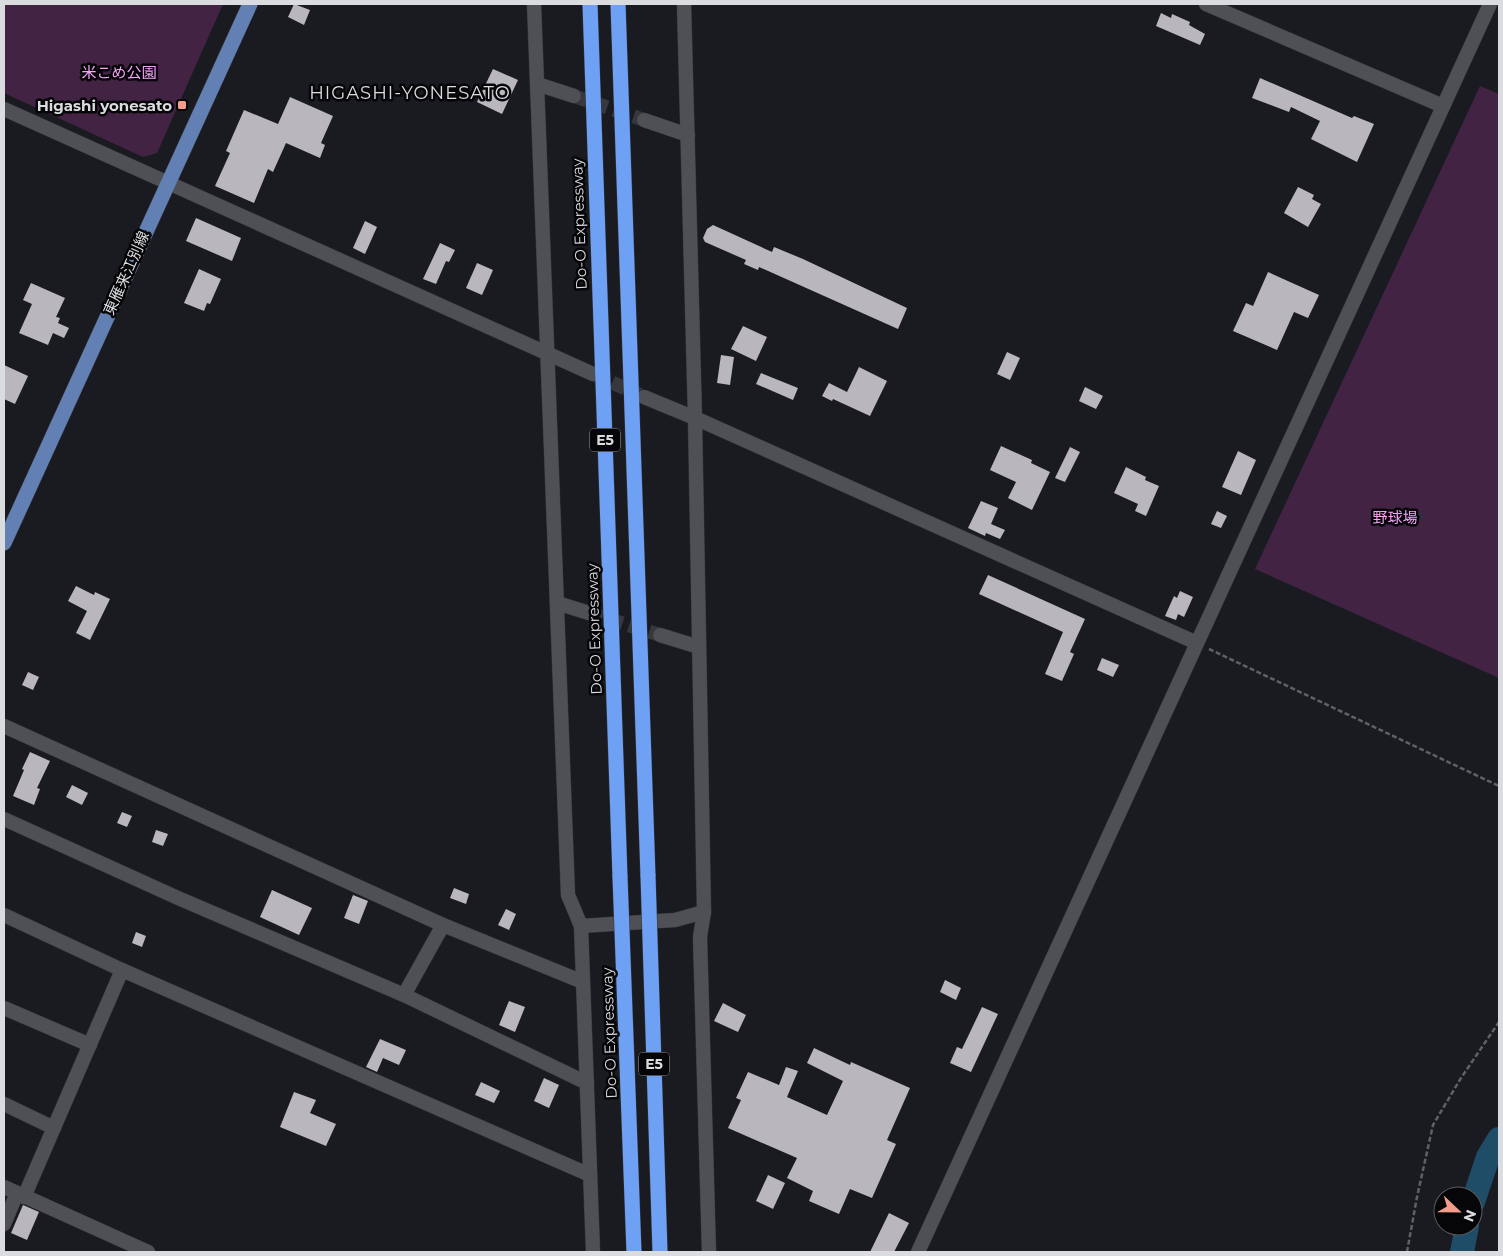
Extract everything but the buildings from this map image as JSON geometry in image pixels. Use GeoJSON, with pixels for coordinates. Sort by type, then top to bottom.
{"type":"FeatureCollection","features":[{"type":"Feature","properties":{"kind":"highway","name":"Do-O Expressway"},"geometry":{"type":"LineString","coordinates":[[590,4],[634,1252]]}},
{"type":"Feature","properties":{"kind":"highway","name":"E5"},"geometry":{"type":"LineString","coordinates":[[618,4],[660,1252]]}},
{"type":"Feature","properties":{"kind":"main road","name":"東雁来江別線"},"geometry":{"type":"LineString","coordinates":[[4,543],[250,4]]}},
{"type":"Feature","properties":{"kind":"street"},"geometry":{"type":"LineString","coordinates":[[534,4],[568,896],[581,926],[594,1252]]}},
{"type":"Feature","properties":{"kind":"street"},"geometry":{"type":"LineString","coordinates":[[684,4],[696,418],[704,912],[700,938],[709,1252]]}},
{"type":"Feature","properties":{"kind":"street"},"geometry":{"type":"LineString","coordinates":[[1206,4],[1443,106]]}},
{"type":"Feature","properties":{"kind":"street"},"geometry":{"type":"LineString","coordinates":[[918,1252],[1490,4]]}},
{"type":"Feature","properties":{"kind":"street"},"geometry":{"type":"LineString","coordinates":[[537,84],[574,96]]}},
{"type":"Feature","properties":{"kind":"street"},"geometry":{"type":"LineString","coordinates":[[4,109],[593,374]]}},
{"type":"Feature","properties":{"kind":"street"},"geometry":{"type":"LineString","coordinates":[[644,120],[688,135]]}},
{"type":"Feature","properties":{"kind":"street"},"geometry":{"type":"LineString","coordinates":[[644,397],[696,418],[1197,643]]}},
{"type":"Feature","properties":{"kind":"street"},"geometry":{"type":"LineString","coordinates":[[557,603],[589,613]]}},
{"type":"Feature","properties":{"kind":"street"},"geometry":{"type":"LineString","coordinates":[[660,635],[699,648]]}},
{"type":"Feature","properties":{"kind":"street"},"geometry":{"type":"LineString","coordinates":[[4,726],[443,925],[583,982]]}},
{"type":"Feature","properties":{"kind":"street"},"geometry":{"type":"LineString","coordinates":[[4,819],[178,898],[404,995],[587,1083]]}},
{"type":"Feature","properties":{"kind":"street"},"geometry":{"type":"LineString","coordinates":[[581,926],[675,920],[704,912]]}},
{"type":"Feature","properties":{"kind":"street"},"geometry":{"type":"LineString","coordinates":[[4,915],[122,970],[590,1175]]}},
{"type":"Feature","properties":{"kind":"street"},"geometry":{"type":"LineString","coordinates":[[404,995],[443,925]]}},
{"type":"Feature","properties":{"kind":"street"},"geometry":{"type":"LineString","coordinates":[[4,1224],[54,1128],[122,970]]}},
{"type":"Feature","properties":{"kind":"street"},"geometry":{"type":"LineString","coordinates":[[4,1008],[90,1045]]}},
{"type":"Feature","properties":{"kind":"street"},"geometry":{"type":"LineString","coordinates":[[4,1104],[54,1128]]}},
{"type":"Feature","properties":{"kind":"street"},"geometry":{"type":"LineString","coordinates":[[4,1187],[148,1252]]}},
{"type":"Feature","properties":{"kind":"path"},"geometry":{"type":"LineString","coordinates":[[1197,643],[1499,786]]}},
{"type":"Feature","properties":{"kind":"path"},"geometry":{"type":"LineString","coordinates":[[1407,1252],[1433,1125],[1461,1078],[1499,1022]]}},
{"type":"Feature","properties":{"kind":"green space","name":"米こめ公園"},"geometry":{"type":"Polygon","coordinates":[[[4,4],[223,4],[157,153],[143,157],[4,93],[4,4]]]}},
{"type":"Feature","properties":{"kind":"green space","name":"野球場"},"geometry":{"type":"Polygon","coordinates":[[[1480,86],[1499,94],[1499,678],[1255,569],[1480,86]]]}},
{"type":"Feature","properties":{"kind":"waterway"},"geometry":{"type":"LineString","coordinates":[[1478,1186],[1488,1157],[1499,1139]]}},
{"type":"Feature","properties":{"kind":"waterway"},"geometry":{"type":"LineString","coordinates":[[1462,1252],[1465,1236]]}},
{"type":"Feature","properties":{"kind":"tunnel"},"geometry":{"type":"LineString","coordinates":[[574,96],[644,120]]}},
{"type":"Feature","properties":{"kind":"tunnel"},"geometry":{"type":"LineString","coordinates":[[593,374],[640,395]]}},
{"type":"Feature","properties":{"kind":"tunnel"},"geometry":{"type":"LineString","coordinates":[[589,613],[660,635]]}},
{"type":"Feature","properties":{"kind":"place","name":"Higashi yonesato"},"geometry":{"type":"Point","coordinates":[182,105]}},
{"type":"Feature","properties":{"kind":"district","name":"HIGASHI-YONESATO"},"geometry":{"type":"Point","coordinates":[410,93]}}]}
